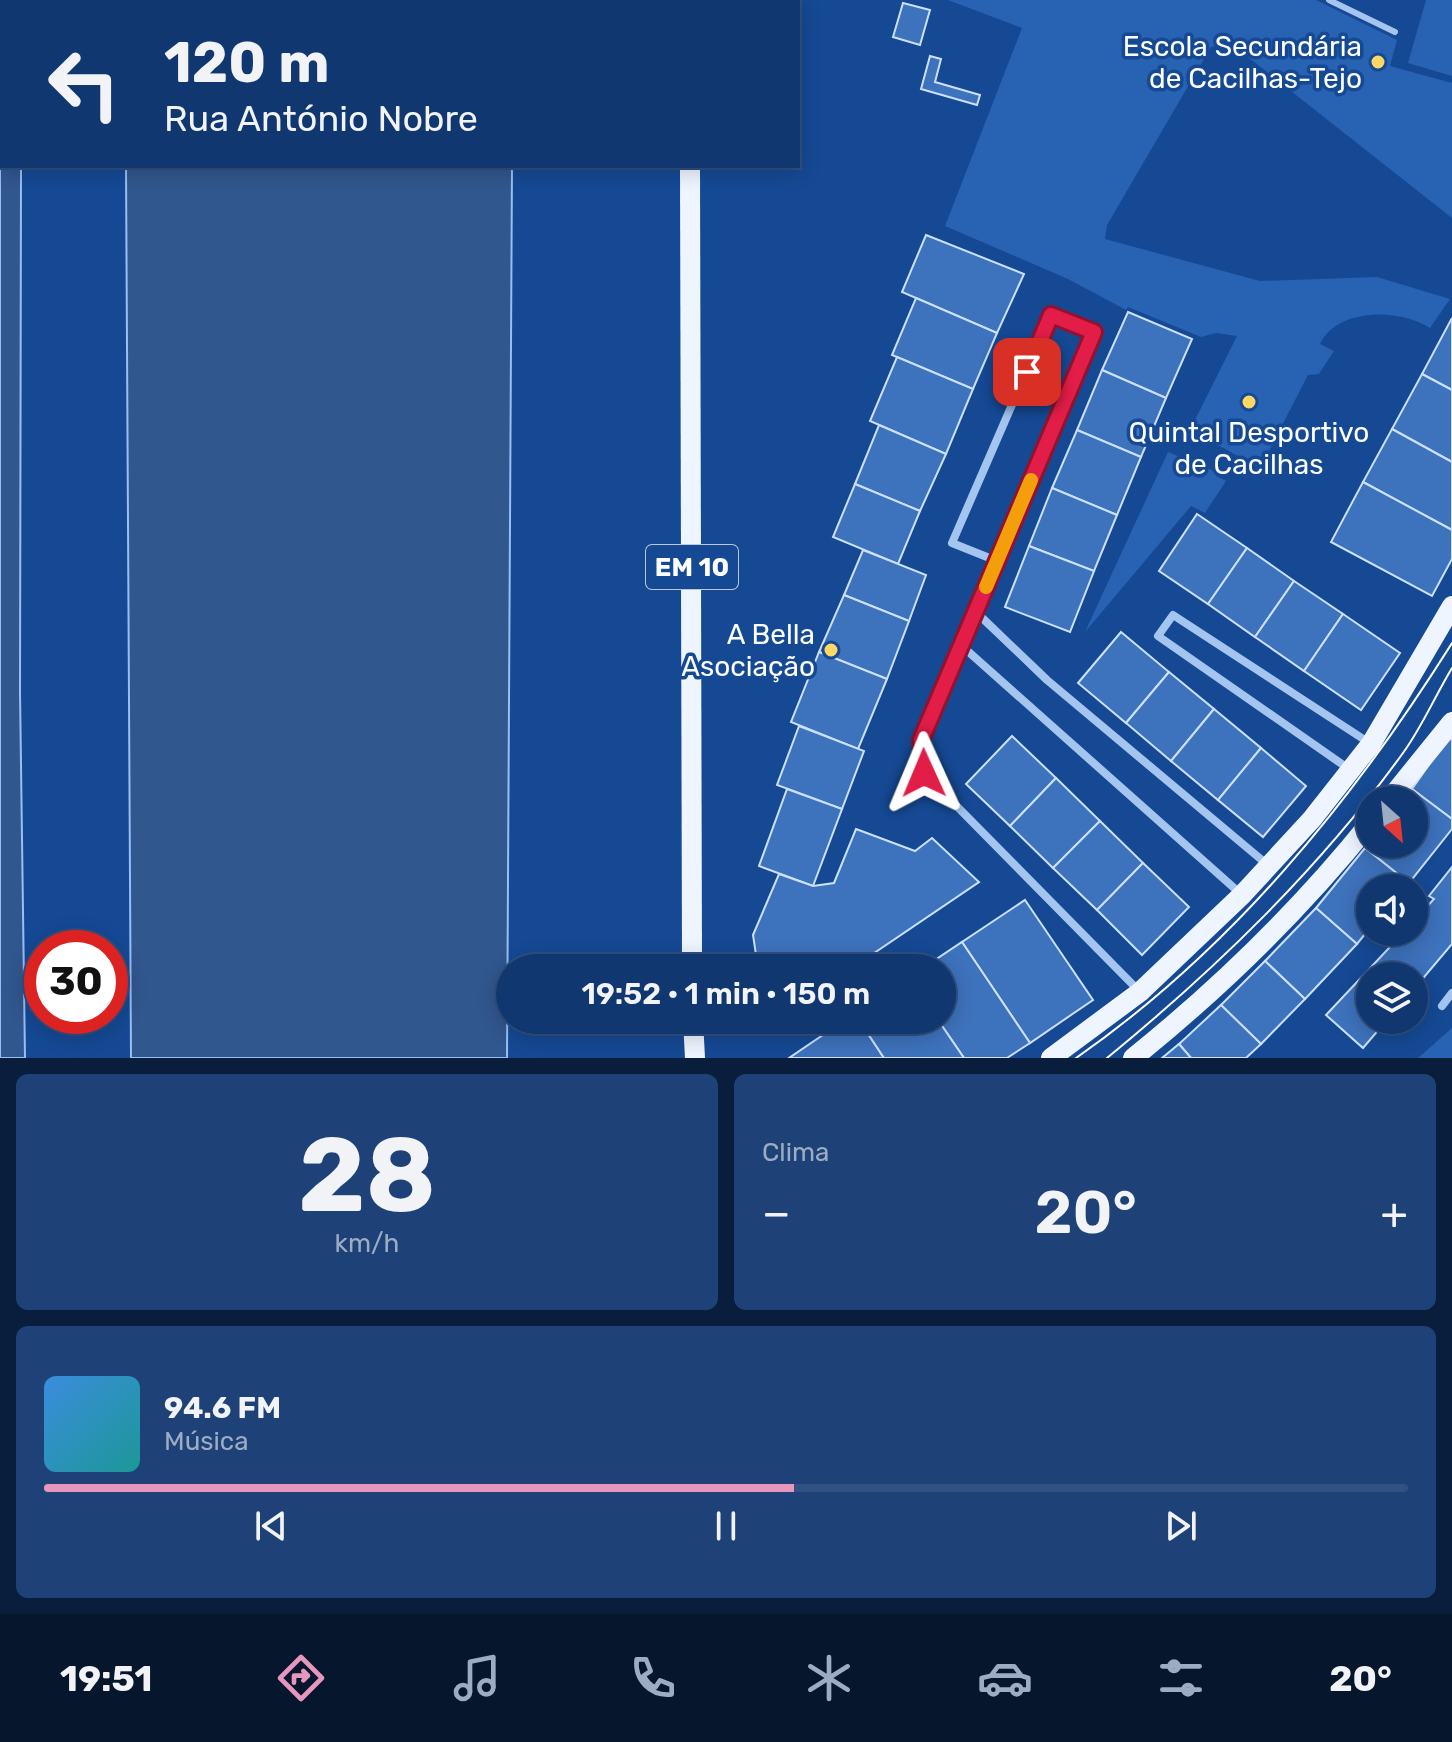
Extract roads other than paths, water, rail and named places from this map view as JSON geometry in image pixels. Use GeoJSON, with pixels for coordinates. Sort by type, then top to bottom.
{"type":"FeatureCollection","features":[{"type":"Feature","properties":{"kind":"main road","name":"EM 10"},"geometry":{"type":"LineString","coordinates":[[690,168],[692,954]]}},
{"type":"Feature","properties":{"kind":"main road"},"geometry":{"type":"LineString","coordinates":[[1051,1058],[1140,992],[1270,867],[1371,744],[1452,606]]}},
{"type":"Feature","properties":{"kind":"main road"},"geometry":{"type":"LineString","coordinates":[[1400,786],[1452,722]]}},
{"type":"Feature","properties":{"kind":"main road"},"geometry":{"type":"LineString","coordinates":[[1133,1058],[1207,997],[1269,936],[1356,839]]}},
{"type":"Feature","properties":{"kind":"main road"},"geometry":{"type":"LineString","coordinates":[[694,1034],[695,1058]]}},
{"type":"Feature","properties":{"kind":"street"},"geometry":{"type":"LineString","coordinates":[[997,561],[952,543],[1051,315],[1094,332],[962,646],[921,740],[924,773],[1140,992]]}},
{"type":"Feature","properties":{"kind":"street"},"geometry":{"type":"LineString","coordinates":[[976,612],[1047,680],[1270,867]]}},
{"type":"Feature","properties":{"kind":"street"},"geometry":{"type":"LineString","coordinates":[[1351,771],[1158,636],[1173,615],[1371,744]]}},
{"type":"Feature","properties":{"kind":"street"},"geometry":{"type":"LineString","coordinates":[[962,646],[1242,895]]}},
{"type":"Feature","properties":{"kind":"street"},"geometry":{"type":"LineString","coordinates":[[1442,1006],[1452,993]]}},
{"type":"Feature","properties":{"kind":"lane"},"geometry":{"type":"LineString","coordinates":[[1329,0],[1395,32]]}},
{"type":"Feature","properties":{"kind":"tram line"},"geometry":{"type":"LineString","coordinates":[[1076,1058],[1133,1016],[1186,970],[1285,870],[1373,760],[1452,643]]}},
{"type":"Feature","properties":{"kind":"tram line"},"geometry":{"type":"LineString","coordinates":[[1107,1058],[1227,952],[1337,837],[1410,743],[1452,668]]}},
{"type":"Feature","properties":{"kind":"place","name":"Escola Secundária de Cacilhas-Tejo"},"geometry":{"type":"Point","coordinates":[1378,62]}},
{"type":"Feature","properties":{"kind":"place","name":"Quintal Desportivo de Cacilhas"},"geometry":{"type":"Point","coordinates":[1249,402]}},
{"type":"Feature","properties":{"kind":"place","name":"A Bella Asociação"},"geometry":{"type":"Point","coordinates":[831,650]}}]}
